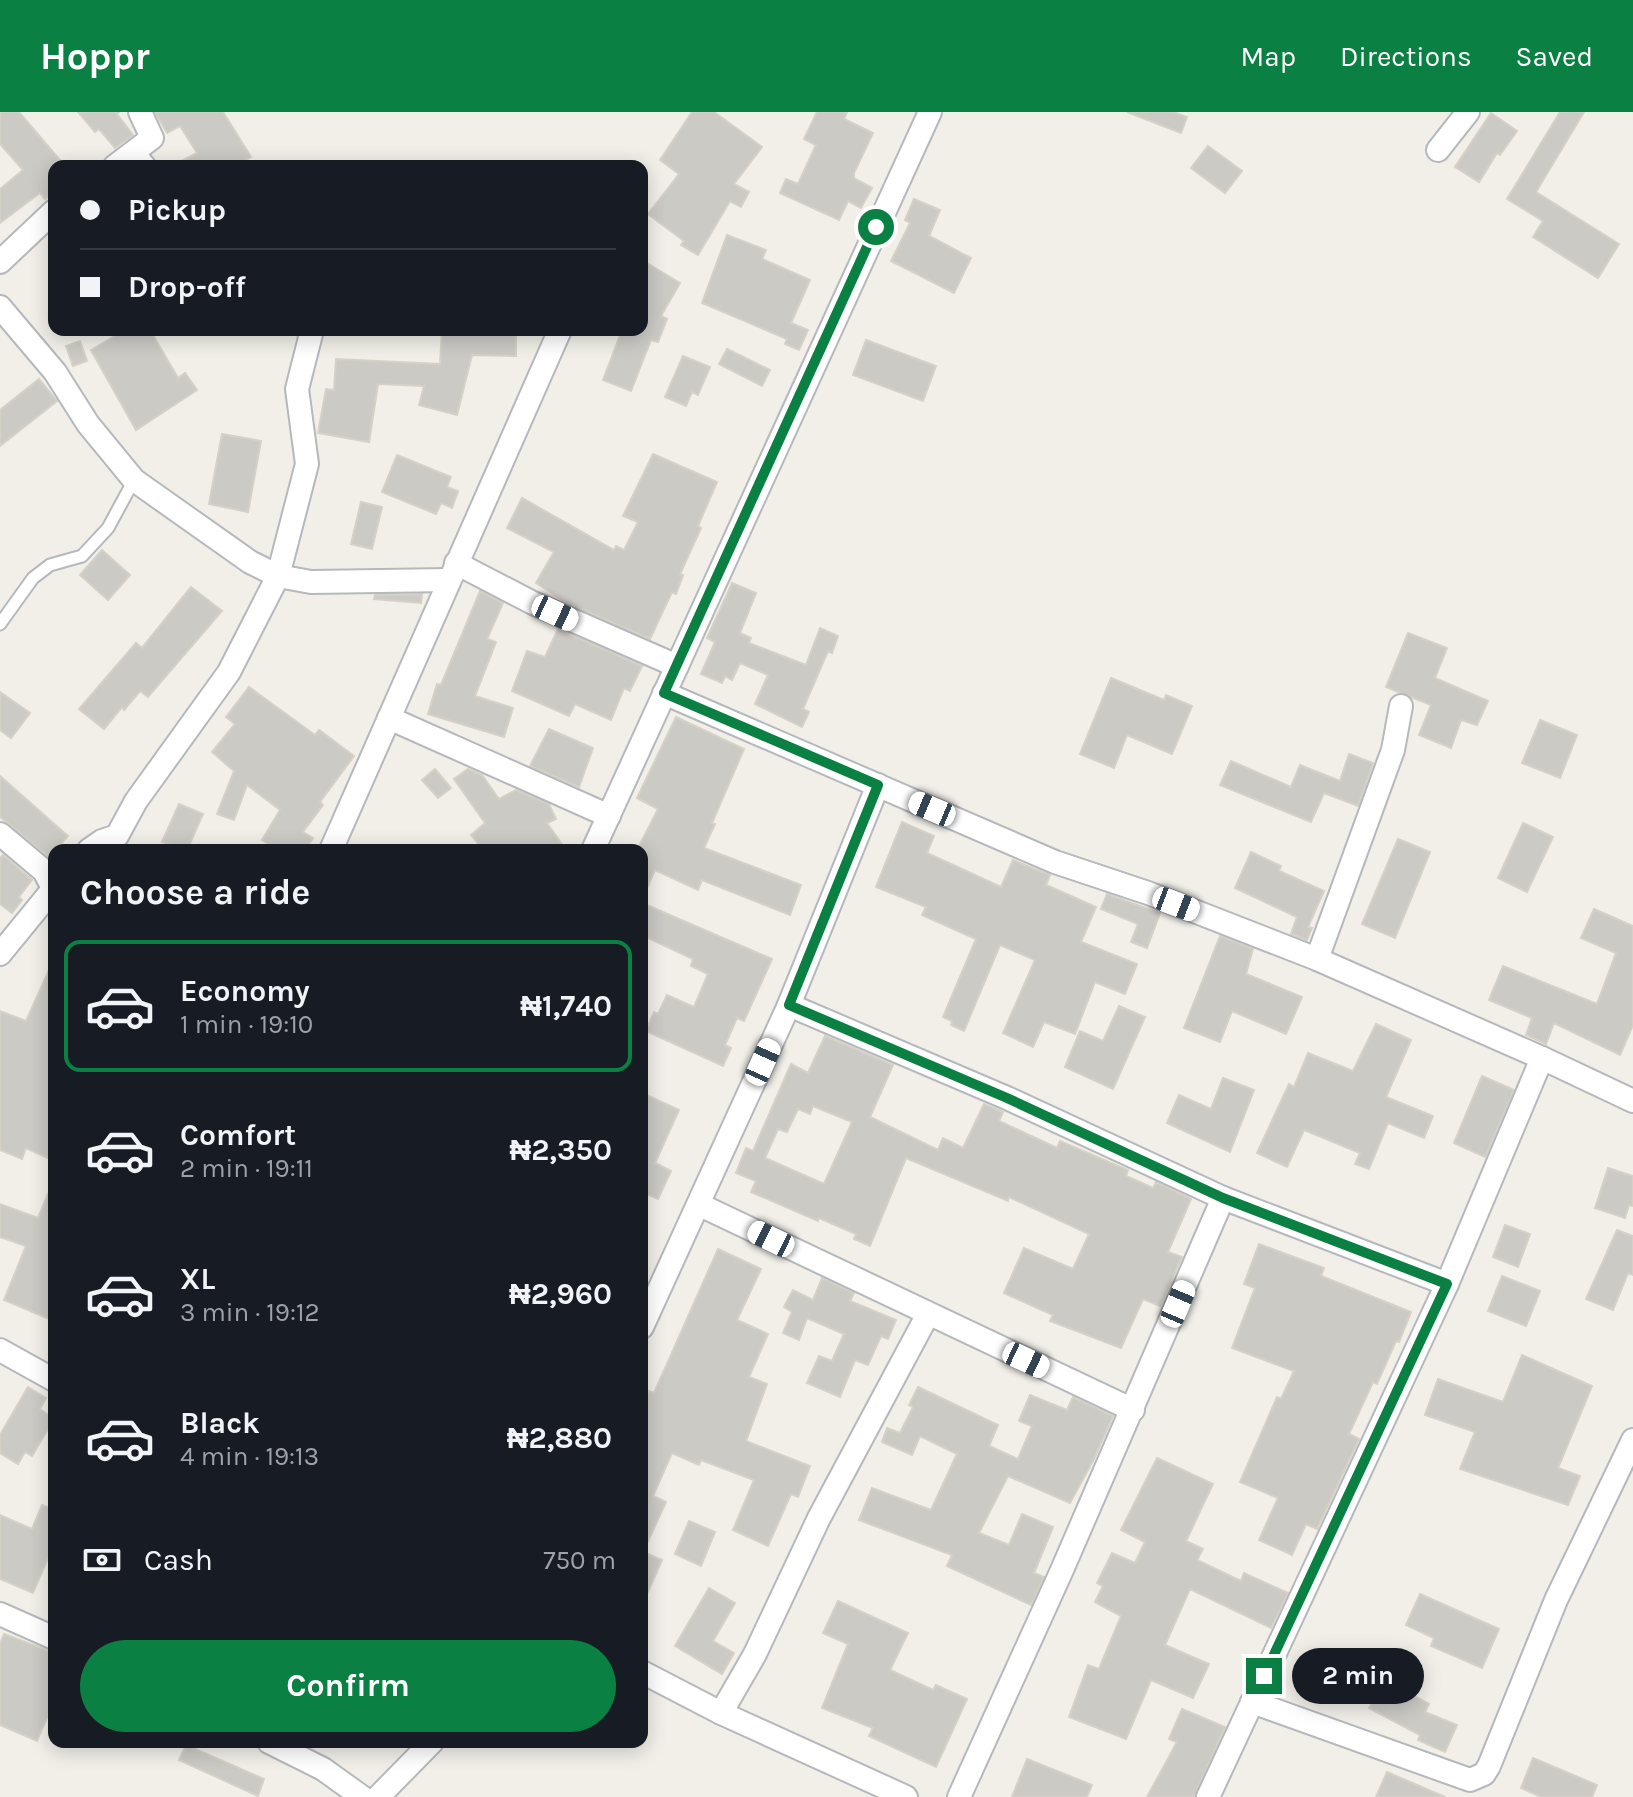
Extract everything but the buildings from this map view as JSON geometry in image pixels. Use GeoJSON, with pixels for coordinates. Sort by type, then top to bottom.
{"type":"FeatureCollection","features":[{"type":"Feature","properties":{"kind":"street"},"geometry":{"type":"LineString","coordinates":[[140,112],[152,138],[145,158]]}},
{"type":"Feature","properties":{"kind":"street"},"geometry":{"type":"LineString","coordinates":[[596,844],[930,112]]}},
{"type":"Feature","properties":{"kind":"street"},"geometry":{"type":"LineString","coordinates":[[1438,150],[1468,112]]}},
{"type":"Feature","properties":{"kind":"street"},"geometry":{"type":"LineString","coordinates":[[0,262],[48,217]]}},
{"type":"Feature","properties":{"kind":"street"},"geometry":{"type":"LineString","coordinates":[[0,307],[55,372],[88,424],[134,480],[250,562],[278,576],[311,582],[453,572],[677,666]]}},
{"type":"Feature","properties":{"kind":"street"},"geometry":{"type":"LineString","coordinates":[[107,844],[117,836],[136,801],[229,672],[278,576],[307,464],[297,389],[310,336]]}},
{"type":"Feature","properties":{"kind":"street"},"geometry":{"type":"LineString","coordinates":[[334,844],[557,336]]}},
{"type":"Feature","properties":{"kind":"street"},"geometry":{"type":"LineString","coordinates":[[664,693],[1055,862],[1148,893],[1317,959],[1633,1101]]}},
{"type":"Feature","properties":{"kind":"street"},"geometry":{"type":"LineString","coordinates":[[1317,959],[1393,750],[1401,706]]}},
{"type":"Feature","properties":{"kind":"street"},"geometry":{"type":"LineString","coordinates":[[389,718],[609,816]]}},
{"type":"Feature","properties":{"kind":"street"},"geometry":{"type":"LineString","coordinates":[[648,1314],[789,1005],[878,785]]}},
{"type":"Feature","properties":{"kind":"street"},"geometry":{"type":"LineString","coordinates":[[0,834],[44,871],[48,879]]}},
{"type":"Feature","properties":{"kind":"street"},"geometry":{"type":"LineString","coordinates":[[0,954],[48,895]]}},
{"type":"Feature","properties":{"kind":"street"},"geometry":{"type":"LineString","coordinates":[[789,1005],[1007,1098],[1223,1198],[1447,1284]]}},
{"type":"Feature","properties":{"kind":"street"},"geometry":{"type":"LineString","coordinates":[[1208,1797],[1447,1284],[1542,1058]]}},
{"type":"Feature","properties":{"kind":"street"},"geometry":{"type":"LineString","coordinates":[[959,1797],[1133,1410],[1223,1198]]}},
{"type":"Feature","properties":{"kind":"street"},"geometry":{"type":"LineString","coordinates":[[700,1205],[1133,1410]]}},
{"type":"Feature","properties":{"kind":"street"},"geometry":{"type":"LineString","coordinates":[[721,1713],[755,1654],[819,1518],[928,1314]]}},
{"type":"Feature","properties":{"kind":"street"},"geometry":{"type":"LineString","coordinates":[[0,1350],[48,1377]]}},
{"type":"Feature","properties":{"kind":"street"},"geometry":{"type":"LineString","coordinates":[[1252,1702],[1470,1780],[1477,1779],[1489,1766],[1556,1600],[1633,1440]]}},
{"type":"Feature","properties":{"kind":"street"},"geometry":{"type":"LineString","coordinates":[[0,1614],[48,1635]]}},
{"type":"Feature","properties":{"kind":"street"},"geometry":{"type":"LineString","coordinates":[[648,1675],[721,1713],[906,1797]]}},
{"type":"Feature","properties":{"kind":"street"},"geometry":{"type":"LineString","coordinates":[[281,1748],[323,1769],[362,1797]]}},
{"type":"Feature","properties":{"kind":"street"},"geometry":{"type":"LineString","coordinates":[[378,1797],[426,1748]]}},
{"type":"Feature","properties":{"kind":"lane"},"geometry":{"type":"LineString","coordinates":[[1,623],[33,578],[50,565],[82,556],[108,528],[134,480]]}},
{"type":"Feature","properties":{"kind":"route"},"geometry":{"type":"LineString","coordinates":[[876,227],[664,693],[878,785],[789,1005],[1007,1098],[1223,1198],[1447,1284],[1264,1676]]}}]}
